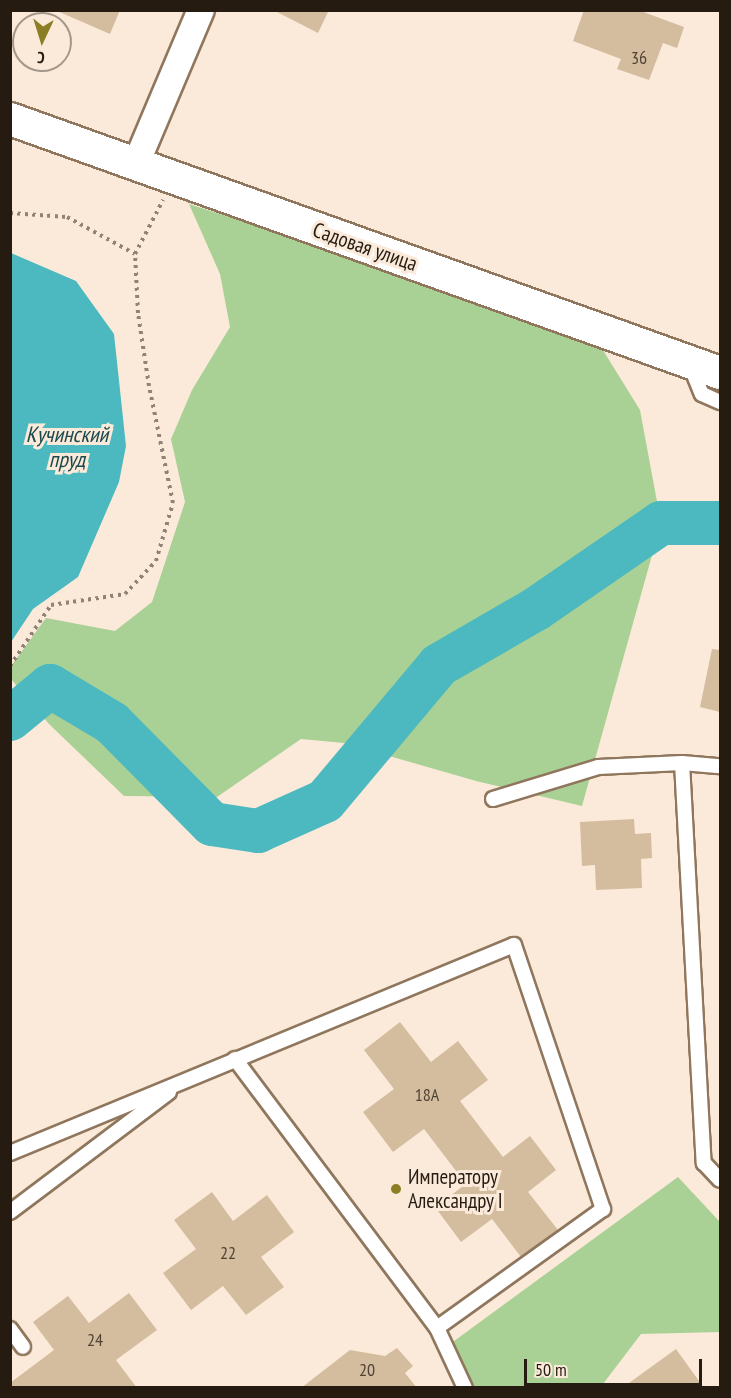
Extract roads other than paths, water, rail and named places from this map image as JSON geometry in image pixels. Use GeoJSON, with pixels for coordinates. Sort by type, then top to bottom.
{"type":"FeatureCollection","features":[{"type":"Feature","properties":{"kind":"street"},"geometry":{"type":"LineString","coordinates":[[135,166],[201,10]]}},
{"type":"Feature","properties":{"kind":"street","name":"Садовая улица"},"geometry":{"type":"LineString","coordinates":[[10,119],[174,180],[720,373]]}},
{"type":"Feature","properties":{"kind":"lane"},"geometry":{"type":"LineString","coordinates":[[688,362],[702,394],[720,402]]}},
{"type":"Feature","properties":{"kind":"lane"},"geometry":{"type":"LineString","coordinates":[[493,799],[598,767],[682,763],[720,766]]}},
{"type":"Feature","properties":{"kind":"lane"},"geometry":{"type":"LineString","coordinates":[[682,763],[704,1163],[720,1180]]}},
{"type":"Feature","properties":{"kind":"lane"},"geometry":{"type":"LineString","coordinates":[[10,1153],[514,945],[603,1209],[437,1328]]}},
{"type":"Feature","properties":{"kind":"lane"},"geometry":{"type":"LineString","coordinates":[[235,1059],[437,1328],[465,1388]]}},
{"type":"Feature","properties":{"kind":"lane"},"geometry":{"type":"LineString","coordinates":[[10,1212],[185,1080]]}},
{"type":"Feature","properties":{"kind":"lane"},"geometry":{"type":"LineString","coordinates":[[10,1329],[23,1347]]}},
{"type":"Feature","properties":{"kind":"water","name":"Кучинский пруд"},"geometry":{"type":"Polygon","coordinates":[[[11,253],[76,281],[114,334],[126,446],[119,482],[78,577],[33,609],[11,642],[11,253]]]}},
{"type":"Feature","properties":{"kind":"waterway"},"geometry":{"type":"LineString","coordinates":[[10,719],[50,686],[112,723],[212,824],[258,831],[325,801],[439,665],[536,609],[661,523],[720,523]]}},
{"type":"Feature","properties":{"kind":"place","name":"Императору Александру I"},"geometry":{"type":"Point","coordinates":[396,1189]}}]}
